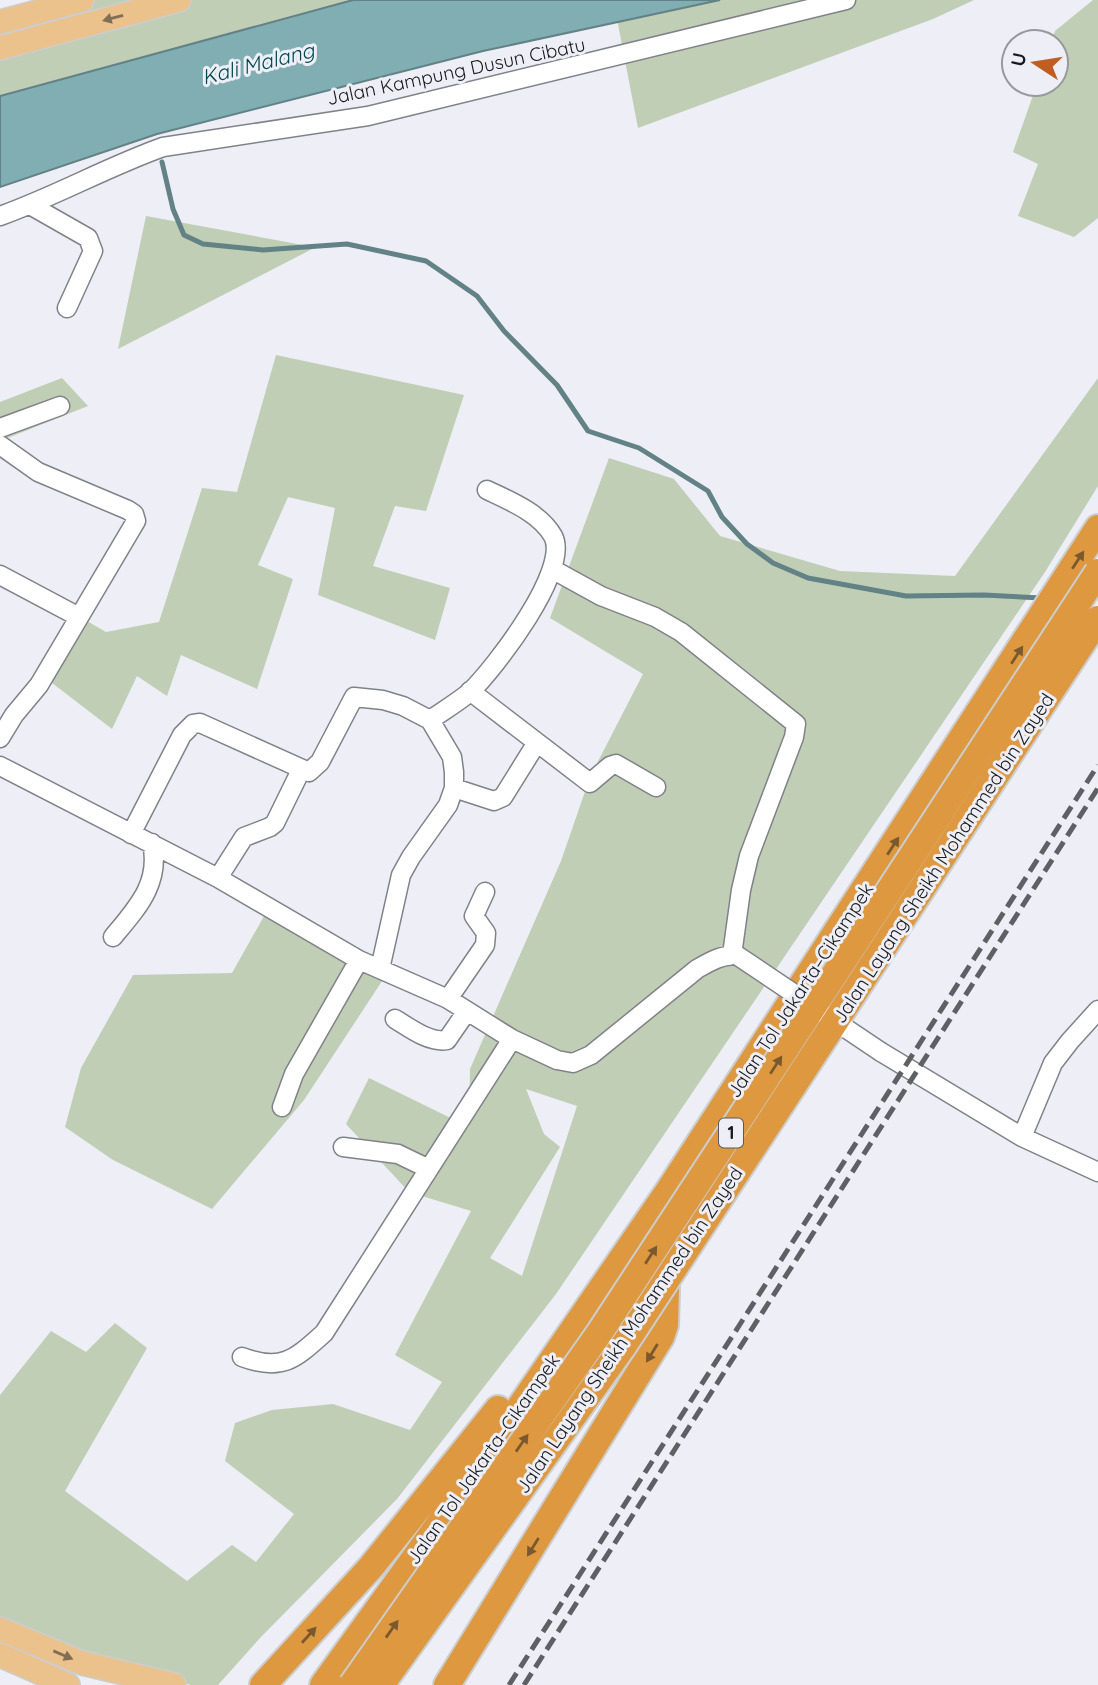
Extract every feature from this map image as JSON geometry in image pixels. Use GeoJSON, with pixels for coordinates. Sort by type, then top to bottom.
{"type":"FeatureCollection","features":[{"type":"Feature","properties":{"kind":"highway","name":"Jalan Tol Jakarta–Cikampek"},"geometry":{"type":"LineString","coordinates":[[323,1685],[445,1516],[669,1191],[1098,528]]}},
{"type":"Feature","properties":{"kind":"highway","name":"Jalan Layang Sheikh Mohammed bin Zayed"},"geometry":{"type":"LineString","coordinates":[[352,1685],[600,1332],[1098,572]]}},
{"type":"Feature","properties":{"kind":"highway","name":"Jalan Layang Sheikh Mohammed bin Zayed"},"geometry":{"type":"LineString","coordinates":[[383,1685],[624,1345],[1098,619]]}},
{"type":"Feature","properties":{"kind":"highway","name":"1"},"geometry":{"type":"LineString","coordinates":[[383,1685],[514,1507],[666,1288],[1098,627]]}},
{"type":"Feature","properties":{"kind":"highway"},"geometry":{"type":"LineString","coordinates":[[263,1685],[371,1567],[462,1456],[669,1191]]}},
{"type":"Feature","properties":{"kind":"highway"},"geometry":{"type":"LineString","coordinates":[[447,1685],[662,1337],[666,1288]]}},
{"type":"Feature","properties":{"kind":"main road"},"geometry":{"type":"LineString","coordinates":[[0,22],[82,0]]}},
{"type":"Feature","properties":{"kind":"main road"},"geometry":{"type":"LineString","coordinates":[[0,48],[179,0]]}},
{"type":"Feature","properties":{"kind":"main road"},"geometry":{"type":"LineString","coordinates":[[0,1629],[82,1663],[174,1685]]}},
{"type":"Feature","properties":{"kind":"main road"},"geometry":{"type":"LineString","coordinates":[[0,1655],[68,1685]]}},
{"type":"Feature","properties":{"kind":"street","name":"Jalan Kampung Dusun Cibatu"},"geometry":{"type":"LineString","coordinates":[[0,216],[163,147],[368,116],[846,0]]}},
{"type":"Feature","properties":{"kind":"street"},"geometry":{"type":"LineString","coordinates":[[30,205],[88,237],[93,244],[93,251],[67,308]]}},
{"type":"Feature","properties":{"kind":"street"},"geometry":{"type":"LineString","coordinates":[[0,428],[60,406]]}},
{"type":"Feature","properties":{"kind":"street"},"geometry":{"type":"LineString","coordinates":[[0,445],[38,472],[134,514],[134,526],[39,685],[14,715],[0,738]]}},
{"type":"Feature","properties":{"kind":"street"},"geometry":{"type":"LineString","coordinates":[[430,720],[470,691],[513,639],[534,607],[557,552],[552,534],[546,526],[519,506],[487,490]]}},
{"type":"Feature","properties":{"kind":"street"},"geometry":{"type":"LineString","coordinates":[[552,569],[601,596],[654,617],[681,632],[796,724],[794,737],[750,856],[741,890],[735,956]]}},
{"type":"Feature","properties":{"kind":"street"},"geometry":{"type":"LineString","coordinates":[[0,575],[79,617]]}},
{"type":"Feature","properties":{"kind":"street"},"geometry":{"type":"LineString","coordinates":[[470,691],[590,783],[616,764],[656,787]]}},
{"type":"Feature","properties":{"kind":"street"},"geometry":{"type":"LineString","coordinates":[[131,834],[182,735],[193,724],[200,723],[309,772],[315,768],[354,697],[383,700],[403,706],[430,720],[452,757],[454,788],[448,805],[401,875],[380,969]]}},
{"type":"Feature","properties":{"kind":"street"},"geometry":{"type":"LineString","coordinates":[[454,788],[498,800],[503,797],[536,744]]}},
{"type":"Feature","properties":{"kind":"street"},"geometry":{"type":"LineString","coordinates":[[218,878],[244,837],[275,823],[301,770]]}},
{"type":"Feature","properties":{"kind":"street"},"geometry":{"type":"LineString","coordinates":[[3,774],[152,843],[359,960],[448,999],[513,1039],[557,1060],[573,1063],[591,1055],[697,969],[715,959],[735,956],[881,1052],[1022,1137],[1098,1172]]}},
{"type":"Feature","properties":{"kind":"street"},"geometry":{"type":"LineString","coordinates":[[113,937],[150,886],[155,855],[152,843]]}},
{"type":"Feature","properties":{"kind":"street"},"geometry":{"type":"LineString","coordinates":[[448,999],[485,945],[486,933],[474,916],[485,892]]}},
{"type":"Feature","properties":{"kind":"street"},"geometry":{"type":"LineString","coordinates":[[282,1107],[294,1074],[359,960]]}},
{"type":"Feature","properties":{"kind":"street"},"geometry":{"type":"LineString","coordinates":[[1022,1137],[1054,1063],[1098,1010]]}},
{"type":"Feature","properties":{"kind":"street"},"geometry":{"type":"LineString","coordinates":[[395,1019],[433,1040],[441,1041],[447,1040],[467,1011]]}},
{"type":"Feature","properties":{"kind":"street"},"geometry":{"type":"LineString","coordinates":[[242,1357],[275,1365],[287,1362],[300,1355],[324,1333],[513,1039]]}},
{"type":"Feature","properties":{"kind":"street"},"geometry":{"type":"LineString","coordinates":[[343,1147],[398,1154],[429,1169]]}},
{"type":"Feature","properties":{"kind":"green space"},"geometry":{"type":"Polygon","coordinates":[[[83,0],[353,0],[0,96],[0,23],[83,0]]]}},
{"type":"Feature","properties":{"kind":"green space"},"geometry":{"type":"Polygon","coordinates":[[[720,0],[974,0],[933,19],[638,128],[617,19],[720,0]]]}},
{"type":"Feature","properties":{"kind":"green space"},"geometry":{"type":"Polygon","coordinates":[[[1093,0],[1098,0],[1098,218],[1074,237],[1018,216],[1038,164],[1013,152],[1032,98],[1070,98],[1070,28],[1059,28],[1093,0]]]}},
{"type":"Feature","properties":{"kind":"green space"},"geometry":{"type":"Polygon","coordinates":[[[146,216],[308,246],[316,247],[118,349],[146,216]]]}},
{"type":"Feature","properties":{"kind":"green space"},"geometry":{"type":"Polygon","coordinates":[[[276,355],[464,395],[426,511],[395,506],[373,566],[450,588],[435,640],[318,595],[335,508],[288,497],[258,565],[293,579],[257,689],[181,655],[167,696],[137,676],[112,729],[43,676],[73,613],[106,632],[159,622],[202,488],[237,492],[276,355]]]}},
{"type":"Feature","properties":{"kind":"green space"},"geometry":{"type":"Polygon","coordinates":[[[62,378],[88,406],[0,441],[0,402],[62,378]]]}},
{"type":"Feature","properties":{"kind":"green space"},"geometry":{"type":"Polygon","coordinates":[[[1098,378],[1098,486],[1045,572],[556,1294],[397,1499],[260,1638],[218,1685],[191,1685],[74,1652],[0,1616],[0,1395],[51,1331],[86,1352],[115,1323],[147,1348],[65,1491],[187,1581],[232,1545],[256,1562],[294,1514],[225,1461],[235,1423],[272,1410],[333,1404],[410,1430],[442,1382],[395,1355],[471,1211],[409,1192],[346,1124],[369,1078],[469,1127],[470,1069],[561,861],[590,777],[643,674],[550,618],[609,458],[674,479],[720,536],[840,571],[955,576],[1098,378]],[[526,1089],[544,1134],[560,1147],[490,1258],[522,1276],[577,1106],[526,1089]]]}},
{"type":"Feature","properties":{"kind":"green space"},"geometry":{"type":"Polygon","coordinates":[[[268,909],[384,978],[304,1100],[212,1209],[113,1160],[65,1127],[81,1068],[133,975],[232,973],[268,909]]]}},
{"type":"Feature","properties":{"kind":"water","name":"Kali Malang"},"geometry":{"type":"Polygon","coordinates":[[[353,0],[720,0],[483,51],[157,134],[0,187],[0,96],[353,0]]]}},
{"type":"Feature","properties":{"kind":"waterway"},"geometry":{"type":"LineString","coordinates":[[162,162],[173,209],[184,235],[203,244],[263,250],[347,244],[426,261],[477,296],[504,331],[557,385],[588,431],[639,448],[708,491],[722,517],[747,544],[773,563],[808,578],[906,596],[984,595],[1042,598]]}},
{"type":"Feature","properties":{"kind":"railway"},"geometry":{"type":"LineString","coordinates":[[509,1685],[1098,765]]}},
{"type":"Feature","properties":{"kind":"railway"},"geometry":{"type":"LineString","coordinates":[[524,1685],[1098,788]]}}]}
